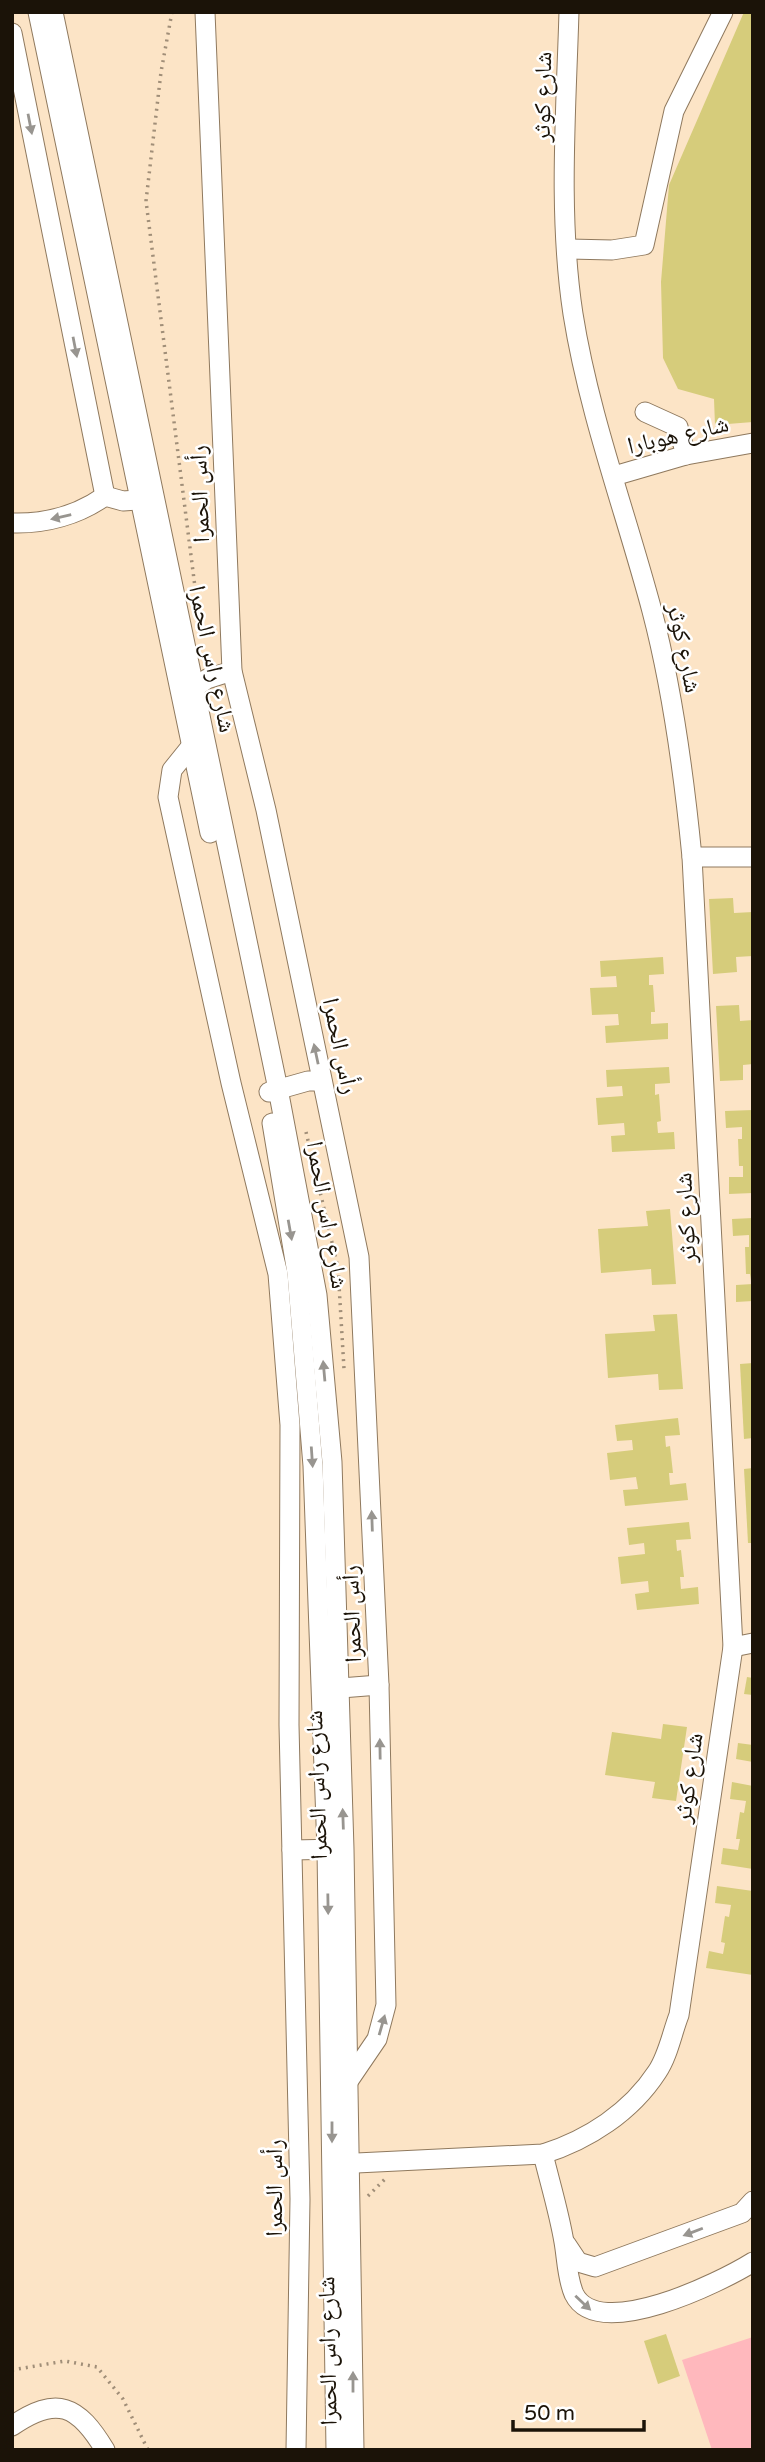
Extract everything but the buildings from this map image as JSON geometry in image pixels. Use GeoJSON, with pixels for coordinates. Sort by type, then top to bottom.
{"type":"FeatureCollection","features":[{"type":"Feature","properties":{"kind":"street","name":"شارع راس الحمرا"},"geometry":{"type":"LineString","coordinates":[[38,12],[148,499]]}},
{"type":"Feature","properties":{"kind":"street","name":"شارع راس الحمرا"},"geometry":{"type":"LineString","coordinates":[[53,12],[187,693],[272,1091],[296,1272],[332,1462],[330,1689],[336,1850],[341,2164],[354,2450]]}},
{"type":"Feature","properties":{"kind":"street","name":"رأس الحمرا"},"geometry":{"type":"LineString","coordinates":[[205,12],[232,671],[266,810],[359,1257],[379,1685],[386,2005],[384,2024],[377,2039],[347,2083]]}},
{"type":"Feature","properties":{"kind":"street","name":"شارع كوثر"},"geometry":{"type":"LineString","coordinates":[[341,2164],[543,2154],[566,2147],[626,2110],[659,2070],[679,2015],[733,1647],[692,857],[684,772],[653,614],[592,403],[573,313],[565,199],[569,12]]}},
{"type":"Feature","properties":{"kind":"street"},"geometry":{"type":"LineString","coordinates":[[569,249],[612,250],[644,245],[674,111],[723,12]]}},
{"type":"Feature","properties":{"kind":"street"},"geometry":{"type":"LineString","coordinates":[[12,33],[105,496]]}},
{"type":"Feature","properties":{"kind":"street"},"geometry":{"type":"LineString","coordinates":[[645,412],[678,427],[686,455]]}},
{"type":"Feature","properties":{"kind":"street","name":"شارع هوبارا"},"geometry":{"type":"LineString","coordinates":[[614,476],[686,455],[753,443]]}},
{"type":"Feature","properties":{"kind":"street"},"geometry":{"type":"LineString","coordinates":[[105,496],[122,502],[148,499]]}},
{"type":"Feature","properties":{"kind":"street"},"geometry":{"type":"LineString","coordinates":[[12,523],[31,523],[80,512],[105,496]]}},
{"type":"Feature","properties":{"kind":"street"},"geometry":{"type":"LineString","coordinates":[[187,693],[207,679],[232,671]]}},
{"type":"Feature","properties":{"kind":"street","name":"رأس الحمرا"},"geometry":{"type":"LineString","coordinates":[[197,739],[172,770],[168,797],[231,1083],[296,1272],[290,1425],[289,1724],[300,2199],[296,2450]]}},
{"type":"Feature","properties":{"kind":"street"},"geometry":{"type":"LineString","coordinates":[[692,857],[753,857]]}},
{"type":"Feature","properties":{"kind":"street"},"geometry":{"type":"LineString","coordinates":[[272,1091],[308,1081],[322,1081]]}},
{"type":"Feature","properties":{"kind":"street"},"geometry":{"type":"LineString","coordinates":[[733,1647],[753,1643]]}},
{"type":"Feature","properties":{"kind":"street"},"geometry":{"type":"LineString","coordinates":[[330,1689],[379,1685]]}},
{"type":"Feature","properties":{"kind":"street"},"geometry":{"type":"LineString","coordinates":[[292,1850],[336,1850]]}},
{"type":"Feature","properties":{"kind":"street","name":"شارع راس الحمرا"},"geometry":{"type":"LineString","coordinates":[[336,2450],[341,2164],[347,2083],[338,2016]]}},
{"type":"Feature","properties":{"kind":"street"},"geometry":{"type":"LineString","coordinates":[[296,2017],[338,2016]]}},
{"type":"Feature","properties":{"kind":"street"},"geometry":{"type":"LineString","coordinates":[[543,2154],[575,2295],[584,2307],[595,2313],[641,2308],[719,2283],[753,2262]]}},
{"type":"Feature","properties":{"kind":"street"},"geometry":{"type":"LineString","coordinates":[[564,2240],[578,2262],[595,2267],[741,2213],[753,2201]]}},
{"type":"Feature","properties":{"kind":"street"},"geometry":{"type":"LineString","coordinates":[[12,2426],[35,2410],[64,2407],[90,2425],[105,2450]]}},
{"type":"Feature","properties":{"kind":"path"},"geometry":{"type":"LineString","coordinates":[[368,2208],[368,2195],[386,2178],[385,2162]]}},
{"type":"Feature","properties":{"kind":"path"},"geometry":{"type":"LineString","coordinates":[[12,2370],[65,2361],[97,2367],[123,2399],[148,2450]]}},
{"type":"Feature","properties":{"kind":"shaded area"},"geometry":{"type":"Polygon","coordinates":[[[753,2337],[753,2450],[712,2450],[682,2360],[753,2337]]]}}]}
